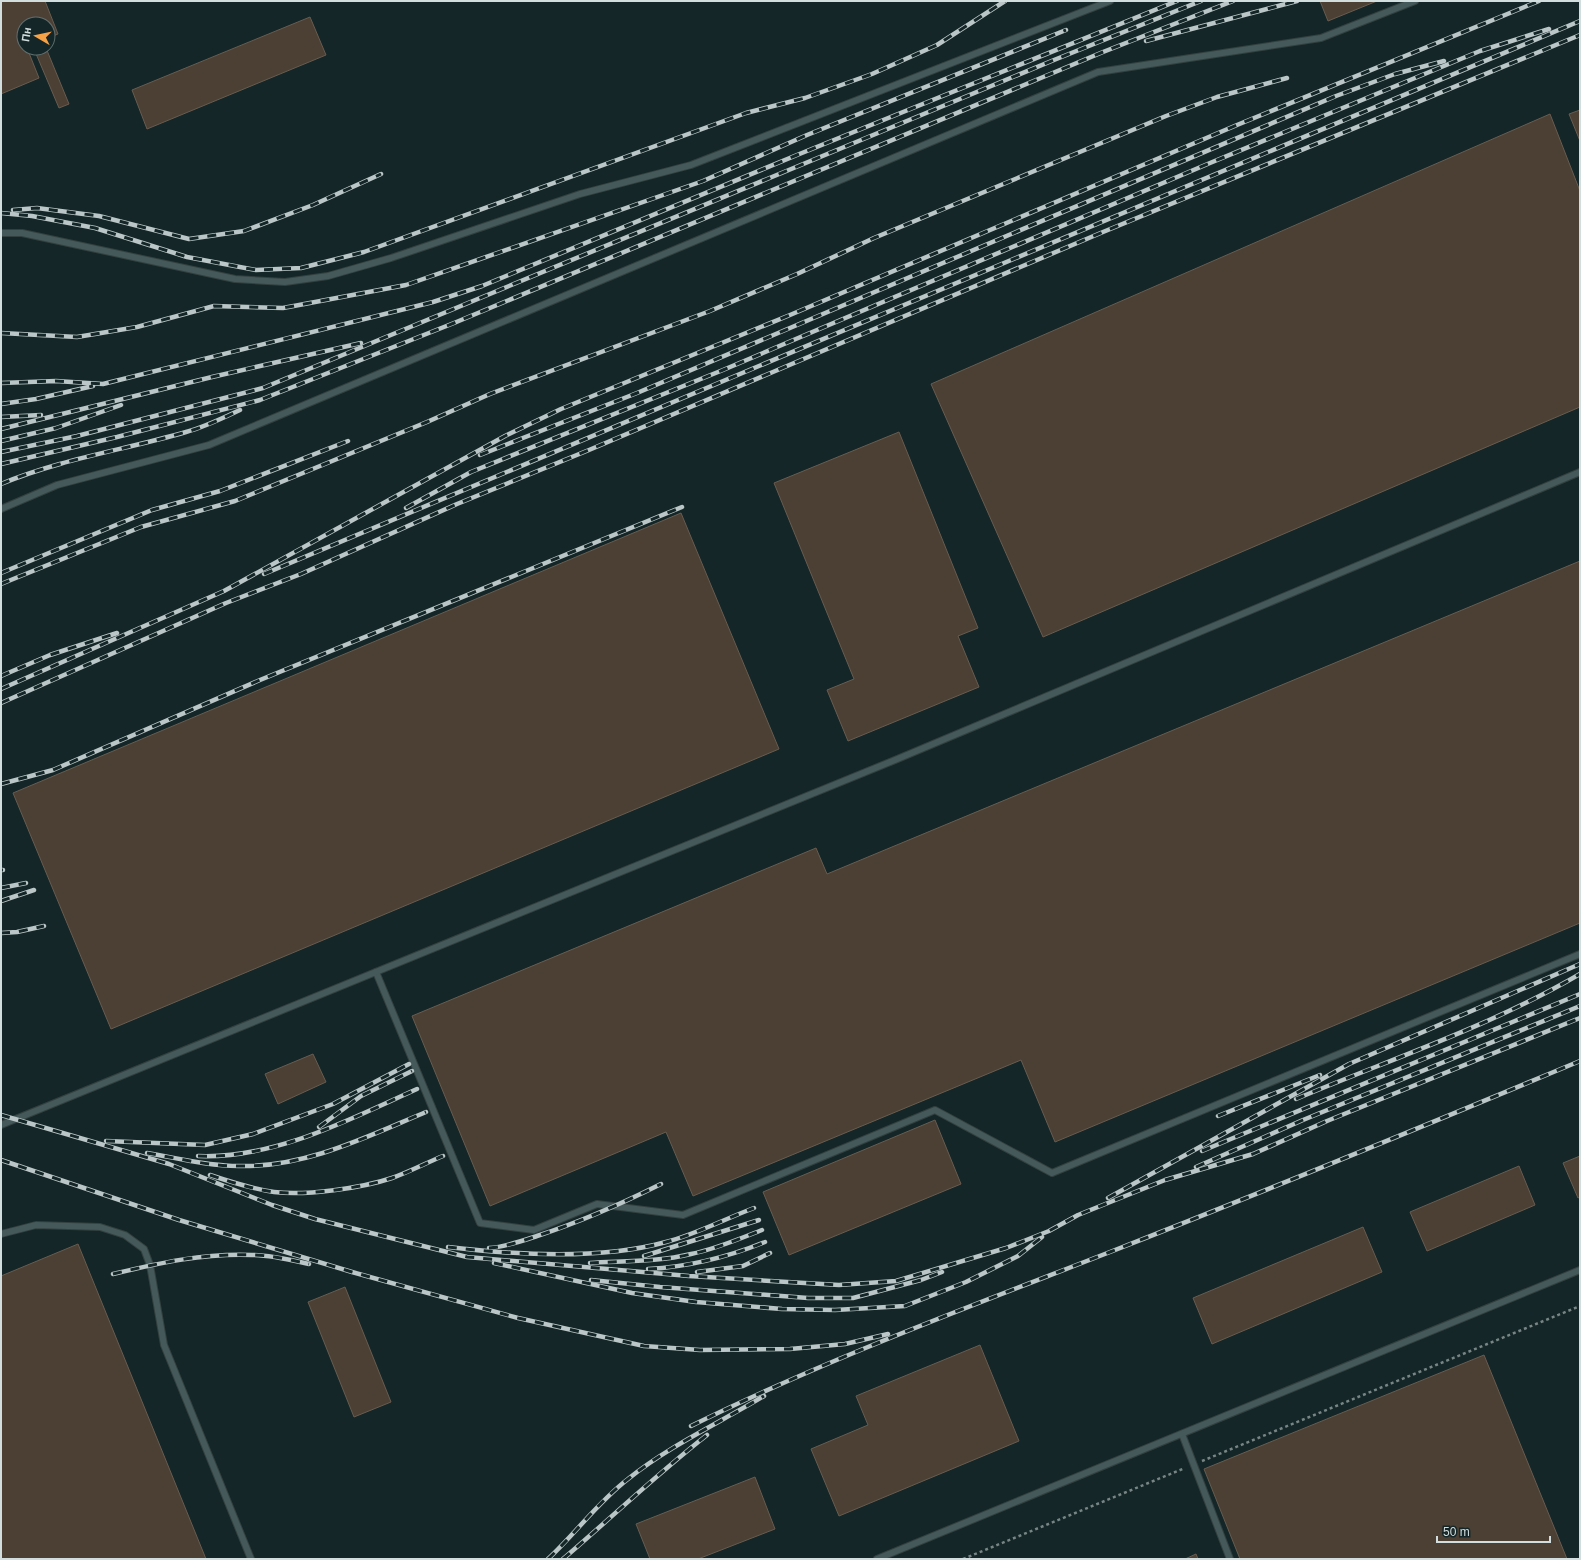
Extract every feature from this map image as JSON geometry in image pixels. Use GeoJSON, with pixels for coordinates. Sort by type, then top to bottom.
{"type":"FeatureCollection","features":[{"type":"Feature","properties":{"kind":"lane"},"geometry":{"type":"LineString","coordinates":[[1,233],[22,233],[235,279],[285,282],[328,276],[391,258],[580,194],[692,165],[1110,1]]}},
{"type":"Feature","properties":{"kind":"lane"},"geometry":{"type":"LineString","coordinates":[[1,509],[57,485],[209,445],[1098,72],[1322,38],[1415,1]]}},
{"type":"Feature","properties":{"kind":"lane"},"geometry":{"type":"LineString","coordinates":[[1,1125],[895,760],[1580,472]]}},
{"type":"Feature","properties":{"kind":"lane"},"geometry":{"type":"LineString","coordinates":[[376,972],[480,1223],[534,1230],[597,1204],[683,1215],[935,1110],[1052,1174],[1580,954]]}},
{"type":"Feature","properties":{"kind":"lane"},"geometry":{"type":"LineString","coordinates":[[1,1234],[36,1225],[100,1227],[124,1235],[144,1249],[150,1265],[164,1345],[251,1559]]}},
{"type":"Feature","properties":{"kind":"lane"},"geometry":{"type":"LineString","coordinates":[[877,1559],[1580,1270]]}},
{"type":"Feature","properties":{"kind":"lane"},"geometry":{"type":"LineString","coordinates":[[1182,1434],[1230,1559]]}},
{"type":"Feature","properties":{"kind":"path"},"geometry":{"type":"LineString","coordinates":[[963,1559],[1580,1306]]}},
{"type":"Feature","properties":{"kind":"building"},"geometry":{"type":"Polygon","coordinates":[[[1,1],[45,1],[51,16],[16,16],[16,56],[30,56],[39,78],[1,94],[1,1]]]}},
{"type":"Feature","properties":{"kind":"building"},"geometry":{"type":"Polygon","coordinates":[[[1320,1],[1377,1],[1328,21],[1320,1]]]}},
{"type":"Feature","properties":{"kind":"building"},"geometry":{"type":"Polygon","coordinates":[[[310,17],[326,55],[147,129],[132,90],[310,17]]]}},
{"type":"Feature","properties":{"kind":"building"},"geometry":{"type":"Polygon","coordinates":[[[37,56],[49,56],[69,104],[59,108],[37,56]]]}},
{"type":"Feature","properties":{"kind":"building"},"geometry":{"type":"Polygon","coordinates":[[[1580,110],[1580,141],[1569,114],[1580,110]]]}},
{"type":"Feature","properties":{"kind":"building"},"geometry":{"type":"Polygon","coordinates":[[[1550,114],[1580,191],[1580,407],[1043,637],[931,384],[1550,114]]]}},
{"type":"Feature","properties":{"kind":"building"},"geometry":{"type":"Polygon","coordinates":[[[899,432],[978,628],[958,636],[979,687],[848,741],[827,690],[854,679],[774,483],[899,432]]]}},
{"type":"Feature","properties":{"kind":"building"},"geometry":{"type":"Polygon","coordinates":[[[681,513],[779,749],[111,1029],[13,793],[681,513]]]}},
{"type":"Feature","properties":{"kind":"building"},"geometry":{"type":"Polygon","coordinates":[[[1580,561],[1580,923],[1055,1142],[1021,1060],[693,1196],[666,1132],[490,1206],[412,1016],[816,848],[827,874],[1580,561]]]}},
{"type":"Feature","properties":{"kind":"building"},"geometry":{"type":"Polygon","coordinates":[[[313,1054],[326,1082],[278,1104],[265,1074],[313,1054]]]}},
{"type":"Feature","properties":{"kind":"building"},"geometry":{"type":"Polygon","coordinates":[[[935,1120],[961,1184],[789,1255],[763,1192],[935,1120]]]}},
{"type":"Feature","properties":{"kind":"building"},"geometry":{"type":"Polygon","coordinates":[[[1580,1156],[1580,1197],[1578,1198],[1563,1163],[1580,1156]]]}},
{"type":"Feature","properties":{"kind":"building"},"geometry":{"type":"Polygon","coordinates":[[[1519,1166],[1535,1205],[1427,1251],[1410,1212],[1519,1166]]]}},
{"type":"Feature","properties":{"kind":"building"},"geometry":{"type":"Polygon","coordinates":[[[1363,1227],[1382,1272],[1212,1344],[1193,1298],[1363,1227]]]}},
{"type":"Feature","properties":{"kind":"building"},"geometry":{"type":"Polygon","coordinates":[[[78,1244],[206,1559],[1,1559],[1,1276],[78,1244]]]}},
{"type":"Feature","properties":{"kind":"building"},"geometry":{"type":"Polygon","coordinates":[[[345,1287],[391,1402],[354,1417],[308,1302],[345,1287]]]}},
{"type":"Feature","properties":{"kind":"building"},"geometry":{"type":"Polygon","coordinates":[[[980,1345],[1019,1441],[839,1516],[811,1449],[868,1425],[856,1396],[980,1345]]]}},
{"type":"Feature","properties":{"kind":"building"},"geometry":{"type":"Polygon","coordinates":[[[1484,1355],[1567,1559],[1240,1559],[1204,1469],[1484,1355]]]}},
{"type":"Feature","properties":{"kind":"building"},"geometry":{"type":"Polygon","coordinates":[[[755,1477],[775,1529],[698,1559],[650,1559],[636,1524],[755,1477]]]}},
{"type":"Feature","properties":{"kind":"building"},"geometry":{"type":"Polygon","coordinates":[[[1196,1554],[1198,1559],[1185,1559],[1196,1554]]]}},
{"type":"Feature","properties":{"kind":"railway"},"geometry":{"type":"LineString","coordinates":[[1,213],[32,216],[95,228],[187,257],[256,270],[301,268],[364,252],[746,113],[805,98],[872,74],[937,45],[1005,1]]}},
{"type":"Feature","properties":{"kind":"railway"},"geometry":{"type":"LineString","coordinates":[[1,383],[56,381],[103,384],[433,302],[482,286],[797,155],[1177,1]]}},
{"type":"Feature","properties":{"kind":"railway"},"geometry":{"type":"LineString","coordinates":[[1,452],[77,436],[263,388],[1054,60],[1201,1]]}},
{"type":"Feature","properties":{"kind":"railway"},"geometry":{"type":"LineString","coordinates":[[1,464],[117,437],[260,400],[454,323],[1103,52],[1233,1]]}},
{"type":"Feature","properties":{"kind":"railway"},"geometry":{"type":"LineString","coordinates":[[1146,41],[1297,1]]}},
{"type":"Feature","properties":{"kind":"railway"},"geometry":{"type":"LineString","coordinates":[[1,689],[224,591],[505,436],[561,409],[790,315],[1237,125],[1539,1]]}},
{"type":"Feature","properties":{"kind":"railway"},"geometry":{"type":"LineString","coordinates":[[264,574],[1580,21]]}},
{"type":"Feature","properties":{"kind":"railway"},"geometry":{"type":"LineString","coordinates":[[406,508],[471,472],[723,370],[1210,163],[1480,51],[1549,29]]}},
{"type":"Feature","properties":{"kind":"railway"},"geometry":{"type":"LineString","coordinates":[[1,333],[77,337],[137,327],[214,306],[283,308],[406,285],[703,181],[807,135],[1066,30]]}},
{"type":"Feature","properties":{"kind":"railway"},"geometry":{"type":"LineString","coordinates":[[1,703],[226,603],[301,574],[457,504],[589,450],[1103,232],[1580,35]]}},
{"type":"Feature","properties":{"kind":"railway"},"geometry":{"type":"LineString","coordinates":[[480,455],[637,393],[1336,96],[1395,74],[1444,61]]}},
{"type":"Feature","properties":{"kind":"railway"},"geometry":{"type":"LineString","coordinates":[[1,584],[141,527],[235,501],[427,422],[490,394],[710,311],[797,274],[874,238],[1166,116],[1217,97],[1287,78]]}},
{"type":"Feature","properties":{"kind":"railway"},"geometry":{"type":"LineString","coordinates":[[13,210],[37,208],[99,216],[189,239],[244,231],[313,205],[381,174]]}},
{"type":"Feature","properties":{"kind":"railway"},"geometry":{"type":"LineString","coordinates":[[1,429],[212,377],[361,343]]}},
{"type":"Feature","properties":{"kind":"railway"},"geometry":{"type":"LineString","coordinates":[[1,404],[36,399],[93,386]]}},
{"type":"Feature","properties":{"kind":"railway"},"geometry":{"type":"LineString","coordinates":[[1,441],[56,428],[121,405]]}},
{"type":"Feature","properties":{"kind":"railway"},"geometry":{"type":"LineString","coordinates":[[1,484],[24,475],[70,461],[193,430],[240,410]]}},
{"type":"Feature","properties":{"kind":"railway"},"geometry":{"type":"LineString","coordinates":[[1,417],[41,415]]}},
{"type":"Feature","properties":{"kind":"railway"},"geometry":{"type":"LineString","coordinates":[[1,573],[152,510],[220,491],[348,441]]}},
{"type":"Feature","properties":{"kind":"railway"},"geometry":{"type":"LineString","coordinates":[[1,784],[53,770],[260,680],[682,507]]}},
{"type":"Feature","properties":{"kind":"railway"},"geometry":{"type":"LineString","coordinates":[[1,676],[50,655],[117,633]]}},
{"type":"Feature","properties":{"kind":"railway"},"geometry":{"type":"LineString","coordinates":[[1,888],[26,883]]}},
{"type":"Feature","properties":{"kind":"railway"},"geometry":{"type":"LineString","coordinates":[[1,901],[34,890]]}},
{"type":"Feature","properties":{"kind":"railway"},"geometry":{"type":"LineString","coordinates":[[1,933],[17,932],[44,926]]}},
{"type":"Feature","properties":{"kind":"railway"},"geometry":{"type":"LineString","coordinates":[[1108,1198],[1349,1064],[1580,964]]}},
{"type":"Feature","properties":{"kind":"railway"},"geometry":{"type":"LineString","coordinates":[[1296,1099],[1476,1026],[1546,993],[1580,974]]}},
{"type":"Feature","properties":{"kind":"railway"},"geometry":{"type":"LineString","coordinates":[[1202,1151],[1580,994]]}},
{"type":"Feature","properties":{"kind":"railway"},"geometry":{"type":"LineString","coordinates":[[1196,1167],[1303,1120],[1580,1006]]}},
{"type":"Feature","properties":{"kind":"railway"},"geometry":{"type":"LineString","coordinates":[[1,1115],[169,1164],[272,1205],[315,1219],[467,1257],[689,1276],[839,1285],[896,1281],[1006,1248],[1049,1231],[1078,1215],[1165,1180],[1253,1154],[1327,1121],[1580,1018]]}},
{"type":"Feature","properties":{"kind":"railway"},"geometry":{"type":"LineString","coordinates":[[691,1426],[794,1378],[899,1334],[1228,1205],[1580,1061]]}},
{"type":"Feature","properties":{"kind":"railway"},"geometry":{"type":"LineString","coordinates":[[106,1141],[205,1145],[253,1134],[333,1104],[409,1064]]}},
{"type":"Feature","properties":{"kind":"railway"},"geometry":{"type":"LineString","coordinates":[[319,1127],[361,1096],[412,1071]]}},
{"type":"Feature","properties":{"kind":"railway"},"geometry":{"type":"LineString","coordinates":[[1218,1116],[1320,1075]]}},
{"type":"Feature","properties":{"kind":"railway"},"geometry":{"type":"LineString","coordinates":[[198,1156],[227,1155],[255,1151],[283,1144],[338,1125],[417,1089]]}},
{"type":"Feature","properties":{"kind":"railway"},"geometry":{"type":"LineString","coordinates":[[147,1153],[227,1166],[263,1165],[287,1162],[358,1141],[426,1112]]}},
{"type":"Feature","properties":{"kind":"railway"},"geometry":{"type":"LineString","coordinates":[[210,1175],[266,1191],[287,1193],[317,1192],[350,1188],[380,1182],[398,1176],[443,1156]]}},
{"type":"Feature","properties":{"kind":"railway"},"geometry":{"type":"LineString","coordinates":[[1,1160],[179,1220],[352,1272],[518,1318],[644,1346],[700,1350],[790,1349],[845,1344],[888,1334]]}},
{"type":"Feature","properties":{"kind":"railway"},"geometry":{"type":"LineString","coordinates":[[489,1248],[513,1244],[569,1225],[616,1206],[661,1184]]}},
{"type":"Feature","properties":{"kind":"railway"},"geometry":{"type":"LineString","coordinates":[[448,1247],[529,1254],[586,1254],[614,1252],[641,1248],[677,1239],[754,1208]]}},
{"type":"Feature","properties":{"kind":"railway"},"geometry":{"type":"LineString","coordinates":[[644,1256],[759,1220]]}},
{"type":"Feature","properties":{"kind":"railway"},"geometry":{"type":"LineString","coordinates":[[590,1263],[654,1260],[679,1257],[718,1247],[762,1230]]}},
{"type":"Feature","properties":{"kind":"railway"},"geometry":{"type":"LineString","coordinates":[[494,1263],[632,1293],[696,1302],[782,1309],[835,1310],[905,1306],[966,1282],[1018,1256],[1042,1237]]}},
{"type":"Feature","properties":{"kind":"railway"},"geometry":{"type":"LineString","coordinates":[[648,1269],[693,1264],[722,1257],[765,1242]]}},
{"type":"Feature","properties":{"kind":"railway"},"geometry":{"type":"LineString","coordinates":[[697,1272],[743,1266],[770,1253]]}},
{"type":"Feature","properties":{"kind":"railway"},"geometry":{"type":"LineString","coordinates":[[113,1274],[199,1257],[234,1255],[259,1255],[309,1264]]}},
{"type":"Feature","properties":{"kind":"railway"},"geometry":{"type":"LineString","coordinates":[[591,1280],[660,1287],[808,1298],[853,1298],[921,1280],[942,1272]]}},
{"type":"Feature","properties":{"kind":"railway"},"geometry":{"type":"LineString","coordinates":[[548,1559],[597,1508],[628,1479],[677,1445],[764,1396]]}},
{"type":"Feature","properties":{"kind":"railway"},"geometry":{"type":"LineString","coordinates":[[563,1559],[707,1435]]}}]}
